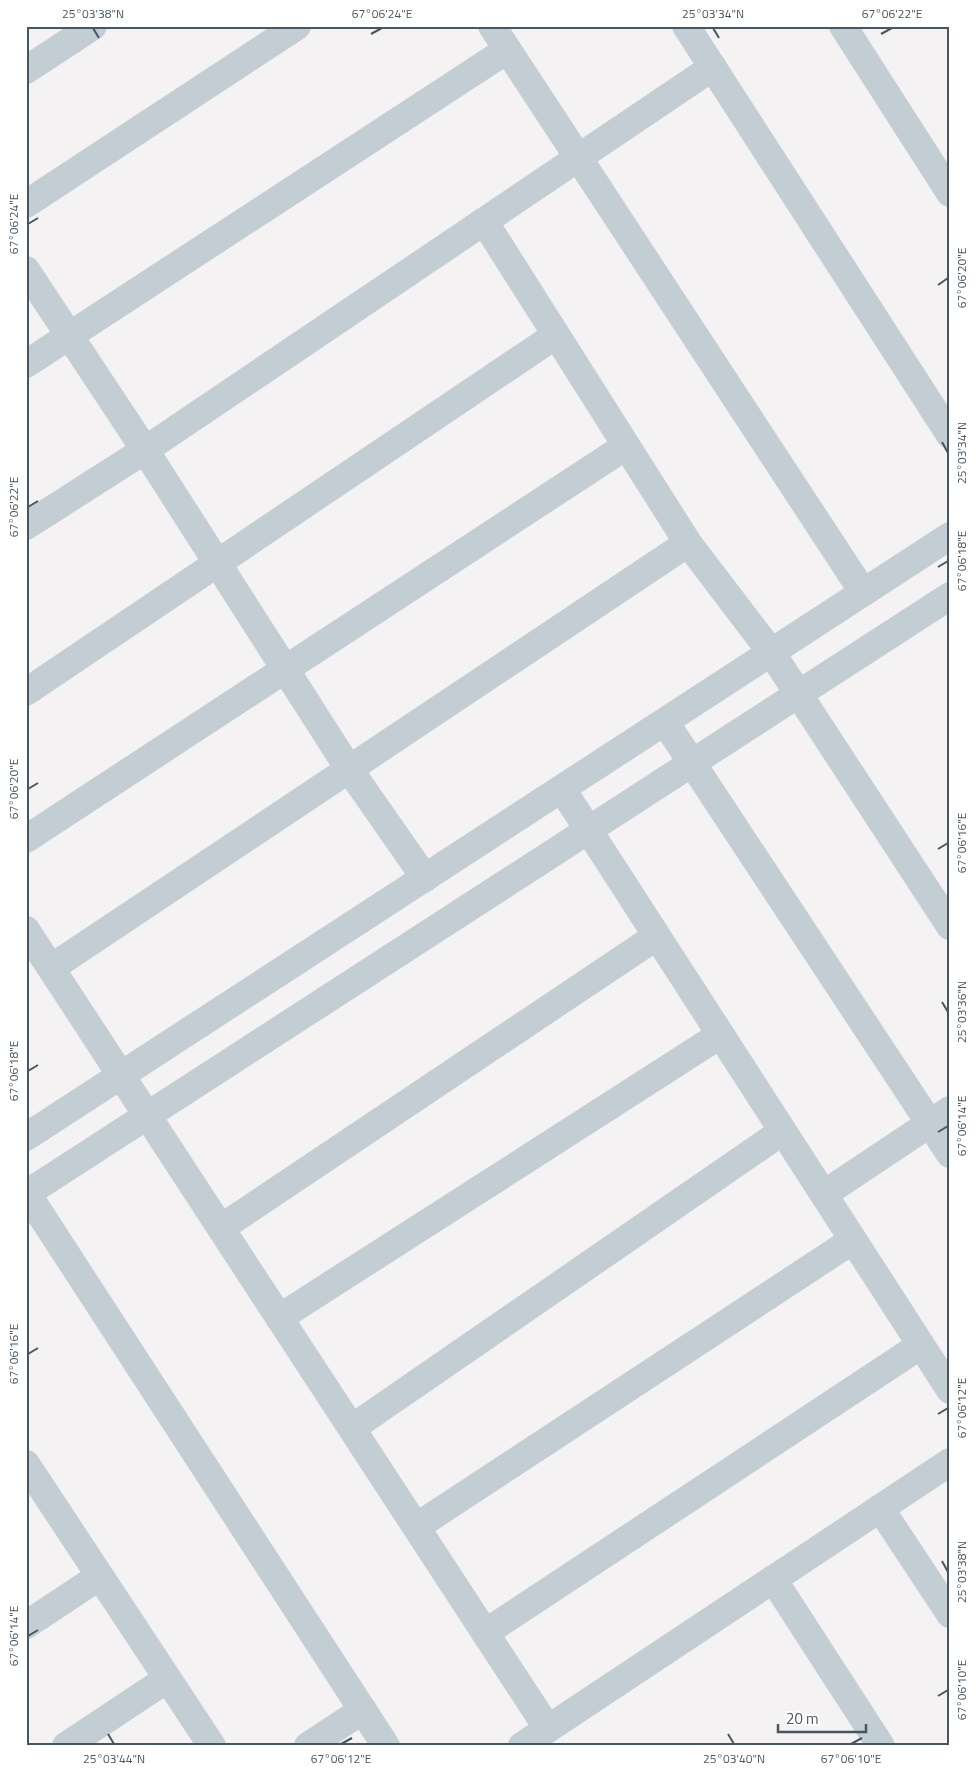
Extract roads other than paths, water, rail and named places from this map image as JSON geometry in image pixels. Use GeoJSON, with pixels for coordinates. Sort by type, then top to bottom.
{"type":"FeatureCollection","features":[{"type":"Feature","properties":{"kind":"street"},"geometry":{"type":"LineString","coordinates":[[26,70],[93,26]]}},
{"type":"Feature","properties":{"kind":"street"},"geometry":{"type":"LineString","coordinates":[[26,204],[297,26]]}},
{"type":"Feature","properties":{"kind":"street"},"geometry":{"type":"LineString","coordinates":[[492,26],[864,592]]}},
{"type":"Feature","properties":{"kind":"street"},"geometry":{"type":"LineString","coordinates":[[686,26],[950,435]]}},
{"type":"Feature","properties":{"kind":"street"},"geometry":{"type":"LineString","coordinates":[[843,26],[950,193]]}},
{"type":"Feature","properties":{"kind":"street"},"geometry":{"type":"LineString","coordinates":[[26,364],[507,50]]}},
{"type":"Feature","properties":{"kind":"street"},"geometry":{"type":"LineString","coordinates":[[26,526],[145,450],[713,67]]}},
{"type":"Feature","properties":{"kind":"street"},"geometry":{"type":"LineString","coordinates":[[484,221],[688,543],[771,652],[940,891],[950,926]]}},
{"type":"Feature","properties":{"kind":"street"},"geometry":{"type":"LineString","coordinates":[[26,270],[145,450],[349,769],[425,878]]}},
{"type":"Feature","properties":{"kind":"street"},"geometry":{"type":"LineString","coordinates":[[26,692],[556,335]]}},
{"type":"Feature","properties":{"kind":"street"},"geometry":{"type":"LineString","coordinates":[[26,839],[626,446]]}},
{"type":"Feature","properties":{"kind":"street"},"geometry":{"type":"LineString","coordinates":[[26,1137],[950,536]]}},
{"type":"Feature","properties":{"kind":"street"},"geometry":{"type":"LineString","coordinates":[[51,968],[688,543]]}},
{"type":"Feature","properties":{"kind":"street"},"geometry":{"type":"LineString","coordinates":[[386,1746],[26,1193],[950,596]]}},
{"type":"Feature","properties":{"kind":"street"},"geometry":{"type":"LineString","coordinates":[[665,722],[940,1117],[950,1154]]}},
{"type":"Feature","properties":{"kind":"street"},"geometry":{"type":"LineString","coordinates":[[562,789],[950,1390]]}},
{"type":"Feature","properties":{"kind":"street"},"geometry":{"type":"LineString","coordinates":[[26,930],[548,1729]]}},
{"type":"Feature","properties":{"kind":"street"},"geometry":{"type":"LineString","coordinates":[[221,1228],[657,936]]}},
{"type":"Feature","properties":{"kind":"street"},"geometry":{"type":"LineString","coordinates":[[279,1318],[720,1035]]}},
{"type":"Feature","properties":{"kind":"street"},"geometry":{"type":"LineString","coordinates":[[824,1194],[940,1117]]}},
{"type":"Feature","properties":{"kind":"street"},"geometry":{"type":"LineString","coordinates":[[352,1428],[783,1132]]}},
{"type":"Feature","properties":{"kind":"street"},"geometry":{"type":"LineString","coordinates":[[416,1527],[853,1240]]}},
{"type":"Feature","properties":{"kind":"street"},"geometry":{"type":"LineString","coordinates":[[486,1633],[921,1345]]}},
{"type":"Feature","properties":{"kind":"street"},"geometry":{"type":"LineString","coordinates":[[522,1746],[950,1462]]}},
{"type":"Feature","properties":{"kind":"street"},"geometry":{"type":"LineString","coordinates":[[29,1476],[100,1576],[212,1746]]}},
{"type":"Feature","properties":{"kind":"street"},"geometry":{"type":"LineString","coordinates":[[880,1508],[950,1614]]}},
{"type":"Feature","properties":{"kind":"street"},"geometry":{"type":"LineString","coordinates":[[26,1625],[100,1576]]}},
{"type":"Feature","properties":{"kind":"street"},"geometry":{"type":"LineString","coordinates":[[773,1579],[881,1746]]}},
{"type":"Feature","properties":{"kind":"street"},"geometry":{"type":"LineString","coordinates":[[66,1746],[167,1679]]}},
{"type":"Feature","properties":{"kind":"street"},"geometry":{"type":"LineString","coordinates":[[308,1746],[363,1710]]}}]}
